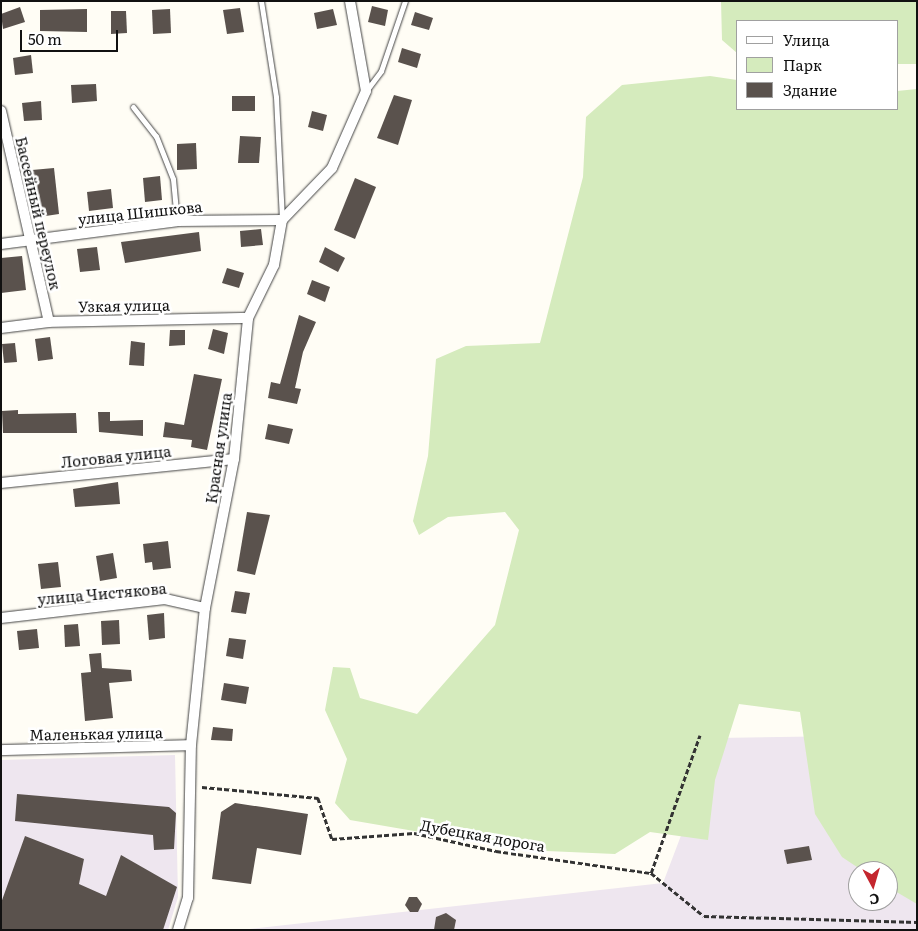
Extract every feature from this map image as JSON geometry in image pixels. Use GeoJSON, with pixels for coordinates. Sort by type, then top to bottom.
{"type":"FeatureCollection","features":[{"type":"Feature","properties":{"kind":"street"},"geometry":{"type":"LineString","coordinates":[[282,220],[332,168],[366,91],[350,1]]}},
{"type":"Feature","properties":{"kind":"street","name":"Бассейный переулок"},"geometry":{"type":"LineString","coordinates":[[1,111],[27,239],[49,322]]}},
{"type":"Feature","properties":{"kind":"street","name":"улица Шишкова"},"geometry":{"type":"LineString","coordinates":[[1,244],[27,239],[177,221],[282,220]]}},
{"type":"Feature","properties":{"kind":"street","name":"Красная улица"},"geometry":{"type":"LineString","coordinates":[[178,930],[188,898],[191,745],[205,608],[234,459],[248,318],[274,265],[282,220]]}},
{"type":"Feature","properties":{"kind":"street","name":"Узкая улица"},"geometry":{"type":"LineString","coordinates":[[1,328],[49,322],[248,318]]}},
{"type":"Feature","properties":{"kind":"street","name":"Логовая улица"},"geometry":{"type":"LineString","coordinates":[[1,483],[234,459]]}},
{"type":"Feature","properties":{"kind":"street","name":"улица Чистякова"},"geometry":{"type":"LineString","coordinates":[[1,618],[165,600],[205,608]]}},
{"type":"Feature","properties":{"kind":"street","name":"Маленькая улица"},"geometry":{"type":"LineString","coordinates":[[1,750],[191,745]]}},
{"type":"Feature","properties":{"kind":"lane"},"geometry":{"type":"LineString","coordinates":[[261,1],[276,97],[282,220]]}},
{"type":"Feature","properties":{"kind":"lane"},"geometry":{"type":"LineString","coordinates":[[366,91],[381,70],[405,1]]}},
{"type":"Feature","properties":{"kind":"lane"},"geometry":{"type":"LineString","coordinates":[[133,107],[156,136],[173,179],[177,221]]}},
{"type":"Feature","properties":{"kind":"path"},"geometry":{"type":"LineString","coordinates":[[700,735],[650,873],[704,916],[917,922]]}},
{"type":"Feature","properties":{"kind":"path","name":"Дубецкая дорога"},"geometry":{"type":"LineString","coordinates":[[190,786],[318,798],[332,840],[414,833],[496,851],[650,873]]}},
{"type":"Feature","properties":{"kind":"shaded area"},"geometry":{"type":"Polygon","coordinates":[[[917,735],[917,930],[240,930],[663,883],[718,738],[917,735]]]}},
{"type":"Feature","properties":{"kind":"shaded area"},"geometry":{"type":"Polygon","coordinates":[[[175,755],[178,897],[168,930],[1,930],[1,760],[175,755]]]}},
{"type":"Feature","properties":{"kind":"green space"},"geometry":{"type":"Polygon","coordinates":[[[721,1],[917,1],[917,64],[898,64],[898,20],[736,20],[736,52],[722,40],[721,1]]]}},
{"type":"Feature","properties":{"kind":"green space"},"geometry":{"type":"Polygon","coordinates":[[[710,76],[736,80],[736,110],[898,110],[898,91],[917,89],[917,904],[898,893],[898,861],[848,861],[842,857],[815,814],[800,712],[739,704],[715,780],[708,840],[650,832],[615,854],[524,850],[350,820],[335,803],[347,759],[325,710],[333,667],[350,668],[360,698],[417,714],[495,625],[519,530],[505,512],[448,517],[419,535],[413,521],[428,456],[436,359],[466,346],[540,343],[583,177],[586,117],[622,85],[710,76]]]}},
{"type":"Feature","properties":{"kind":"building"},"geometry":{"type":"Polygon","coordinates":[[[372,6],[388,10],[385,26],[368,22],[372,6]]]}},
{"type":"Feature","properties":{"kind":"building"},"geometry":{"type":"Polygon","coordinates":[[[20,7],[25,22],[3,29],[1,14],[20,7]]]}},
{"type":"Feature","properties":{"kind":"building"},"geometry":{"type":"Polygon","coordinates":[[[240,8],[244,32],[227,34],[223,10],[240,8]]]}},
{"type":"Feature","properties":{"kind":"building"},"geometry":{"type":"Polygon","coordinates":[[[87,9],[87,32],[40,31],[40,10],[87,9]]]}},
{"type":"Feature","properties":{"kind":"building"},"geometry":{"type":"Polygon","coordinates":[[[170,9],[171,33],[153,34],[152,10],[170,9]]]}},
{"type":"Feature","properties":{"kind":"building"},"geometry":{"type":"Polygon","coordinates":[[[333,9],[337,25],[317,29],[314,13],[333,9]]]}},
{"type":"Feature","properties":{"kind":"building"},"geometry":{"type":"Polygon","coordinates":[[[111,11],[126,11],[127,33],[111,34],[111,11]]]}},
{"type":"Feature","properties":{"kind":"building"},"geometry":{"type":"Polygon","coordinates":[[[415,12],[433,18],[429,30],[411,25],[415,12]]]}},
{"type":"Feature","properties":{"kind":"building"},"geometry":{"type":"Polygon","coordinates":[[[402,48],[421,54],[417,68],[398,62],[402,48]]]}},
{"type":"Feature","properties":{"kind":"building"},"geometry":{"type":"Polygon","coordinates":[[[31,55],[33,73],[15,75],[13,58],[31,55]]]}},
{"type":"Feature","properties":{"kind":"building"},"geometry":{"type":"Polygon","coordinates":[[[96,84],[97,101],[72,103],[71,85],[96,84]]]}},
{"type":"Feature","properties":{"kind":"building"},"geometry":{"type":"Polygon","coordinates":[[[394,95],[412,100],[398,145],[377,138],[394,95]]]}},
{"type":"Feature","properties":{"kind":"building"},"geometry":{"type":"Polygon","coordinates":[[[232,96],[255,96],[255,111],[232,111],[232,96]]]}},
{"type":"Feature","properties":{"kind":"building"},"geometry":{"type":"Polygon","coordinates":[[[41,101],[42,120],[24,121],[22,103],[41,101]]]}},
{"type":"Feature","properties":{"kind":"building"},"geometry":{"type":"Polygon","coordinates":[[[312,111],[327,115],[323,131],[308,127],[312,111]]]}},
{"type":"Feature","properties":{"kind":"building"},"geometry":{"type":"Polygon","coordinates":[[[240,136],[261,137],[259,163],[238,163],[240,136]]]}},
{"type":"Feature","properties":{"kind":"building"},"geometry":{"type":"Polygon","coordinates":[[[196,143],[197,169],[177,170],[177,144],[196,143]]]}},
{"type":"Feature","properties":{"kind":"building"},"geometry":{"type":"Polygon","coordinates":[[[54,168],[59,214],[39,217],[32,170],[54,168]]]}},
{"type":"Feature","properties":{"kind":"building"},"geometry":{"type":"Polygon","coordinates":[[[160,176],[162,200],[145,202],[143,178],[160,176]]]}},
{"type":"Feature","properties":{"kind":"building"},"geometry":{"type":"Polygon","coordinates":[[[355,178],[376,187],[355,239],[334,230],[355,178]]]}},
{"type":"Feature","properties":{"kind":"building"},"geometry":{"type":"Polygon","coordinates":[[[111,189],[113,208],[89,211],[87,192],[111,189]]]}},
{"type":"Feature","properties":{"kind":"building"},"geometry":{"type":"Polygon","coordinates":[[[261,229],[263,245],[241,247],[240,231],[261,229]]]}},
{"type":"Feature","properties":{"kind":"building"},"geometry":{"type":"Polygon","coordinates":[[[199,232],[201,251],[125,263],[121,242],[199,232]]]}},
{"type":"Feature","properties":{"kind":"building"},"geometry":{"type":"Polygon","coordinates":[[[97,247],[100,270],[80,272],[77,249],[97,247]]]}},
{"type":"Feature","properties":{"kind":"building"},"geometry":{"type":"Polygon","coordinates":[[[325,247],[345,258],[338,272],[319,262],[325,247]]]}},
{"type":"Feature","properties":{"kind":"building"},"geometry":{"type":"Polygon","coordinates":[[[22,256],[26,290],[1,293],[1,258],[22,256]]]}},
{"type":"Feature","properties":{"kind":"building"},"geometry":{"type":"Polygon","coordinates":[[[227,268],[244,273],[239,288],[222,283],[227,268]]]}},
{"type":"Feature","properties":{"kind":"building"},"geometry":{"type":"Polygon","coordinates":[[[312,280],[330,287],[325,302],[307,294],[312,280]]]}},
{"type":"Feature","properties":{"kind":"building"},"geometry":{"type":"Polygon","coordinates":[[[299,315],[316,322],[303,352],[295,388],[301,389],[297,404],[268,398],[271,382],[280,384],[299,315]]]}},
{"type":"Feature","properties":{"kind":"building"},"geometry":{"type":"Polygon","coordinates":[[[213,329],[228,333],[224,354],[208,349],[213,329]]]}},
{"type":"Feature","properties":{"kind":"building"},"geometry":{"type":"Polygon","coordinates":[[[170,330],[185,330],[185,345],[169,346],[170,330]]]}},
{"type":"Feature","properties":{"kind":"building"},"geometry":{"type":"Polygon","coordinates":[[[50,337],[53,359],[38,361],[35,339],[50,337]]]}},
{"type":"Feature","properties":{"kind":"building"},"geometry":{"type":"Polygon","coordinates":[[[131,341],[145,343],[144,366],[129,365],[131,341]]]}},
{"type":"Feature","properties":{"kind":"building"},"geometry":{"type":"Polygon","coordinates":[[[15,343],[17,362],[4,363],[2,344],[15,343]]]}},
{"type":"Feature","properties":{"kind":"building"},"geometry":{"type":"Polygon","coordinates":[[[194,374],[222,379],[207,450],[191,447],[192,440],[163,437],[165,422],[184,425],[194,374]]]}},
{"type":"Feature","properties":{"kind":"building"},"geometry":{"type":"Polygon","coordinates":[[[18,410],[18,414],[76,413],[77,433],[3,433],[2,411],[18,410]]]}},
{"type":"Feature","properties":{"kind":"building"},"geometry":{"type":"Polygon","coordinates":[[[98,412],[110,412],[110,421],[143,420],[143,436],[99,432],[98,412]]]}},
{"type":"Feature","properties":{"kind":"building"},"geometry":{"type":"Polygon","coordinates":[[[268,424],[293,429],[289,444],[265,439],[268,424]]]}},
{"type":"Feature","properties":{"kind":"building"},"geometry":{"type":"Polygon","coordinates":[[[118,482],[120,504],[75,507],[73,489],[118,482]]]}},
{"type":"Feature","properties":{"kind":"building"},"geometry":{"type":"Polygon","coordinates":[[[247,512],[270,515],[255,575],[237,571],[247,512]]]}},
{"type":"Feature","properties":{"kind":"building"},"geometry":{"type":"Polygon","coordinates":[[[168,541],[171,568],[153,570],[152,562],[145,563],[143,544],[168,541]]]}},
{"type":"Feature","properties":{"kind":"building"},"geometry":{"type":"Polygon","coordinates":[[[113,553],[117,578],[100,581],[96,556],[113,553]]]}},
{"type":"Feature","properties":{"kind":"building"},"geometry":{"type":"Polygon","coordinates":[[[58,562],[61,587],[41,589],[38,564],[58,562]]]}},
{"type":"Feature","properties":{"kind":"building"},"geometry":{"type":"Polygon","coordinates":[[[235,591],[250,593],[246,614],[231,612],[235,591]]]}},
{"type":"Feature","properties":{"kind":"building"},"geometry":{"type":"Polygon","coordinates":[[[164,613],[165,638],[149,640],[147,615],[164,613]]]}},
{"type":"Feature","properties":{"kind":"building"},"geometry":{"type":"Polygon","coordinates":[[[119,620],[120,644],[102,645],[101,621],[119,620]]]}},
{"type":"Feature","properties":{"kind":"building"},"geometry":{"type":"Polygon","coordinates":[[[78,624],[80,646],[65,647],[64,625],[78,624]]]}},
{"type":"Feature","properties":{"kind":"building"},"geometry":{"type":"Polygon","coordinates":[[[37,629],[39,648],[19,650],[17,631],[37,629]]]}},
{"type":"Feature","properties":{"kind":"building"},"geometry":{"type":"Polygon","coordinates":[[[229,638],[246,640],[243,659],[226,656],[229,638]]]}},
{"type":"Feature","properties":{"kind":"building"},"geometry":{"type":"Polygon","coordinates":[[[101,653],[102,668],[131,670],[132,681],[109,683],[113,718],[85,721],[81,673],[91,672],[89,654],[101,653]]]}},
{"type":"Feature","properties":{"kind":"building"},"geometry":{"type":"Polygon","coordinates":[[[224,683],[249,687],[246,704],[221,700],[224,683]]]}},
{"type":"Feature","properties":{"kind":"building"},"geometry":{"type":"Polygon","coordinates":[[[213,727],[233,729],[232,741],[211,740],[213,727]]]}},
{"type":"Feature","properties":{"kind":"building"},"geometry":{"type":"Polygon","coordinates":[[[17,794],[169,807],[176,813],[174,849],[154,850],[153,835],[15,821],[17,794]]]}},
{"type":"Feature","properties":{"kind":"building"},"geometry":{"type":"Polygon","coordinates":[[[235,803],[308,814],[301,855],[257,848],[251,884],[212,879],[221,812],[235,803]]]}},
{"type":"Feature","properties":{"kind":"building"},"geometry":{"type":"Polygon","coordinates":[[[25,836],[84,859],[79,884],[106,896],[121,855],[177,887],[163,930],[1,930],[1,903],[25,836]]]}},
{"type":"Feature","properties":{"kind":"building"},"geometry":{"type":"Polygon","coordinates":[[[809,846],[812,860],[787,864],[784,850],[809,846]]]}},
{"type":"Feature","properties":{"kind":"building"},"geometry":{"type":"Polygon","coordinates":[[[409,897],[417,897],[422,904],[418,912],[410,912],[405,905],[409,897]]]}},
{"type":"Feature","properties":{"kind":"building"},"geometry":{"type":"Polygon","coordinates":[[[446,913],[456,920],[454,930],[434,930],[436,917],[446,913]]]}}]}
